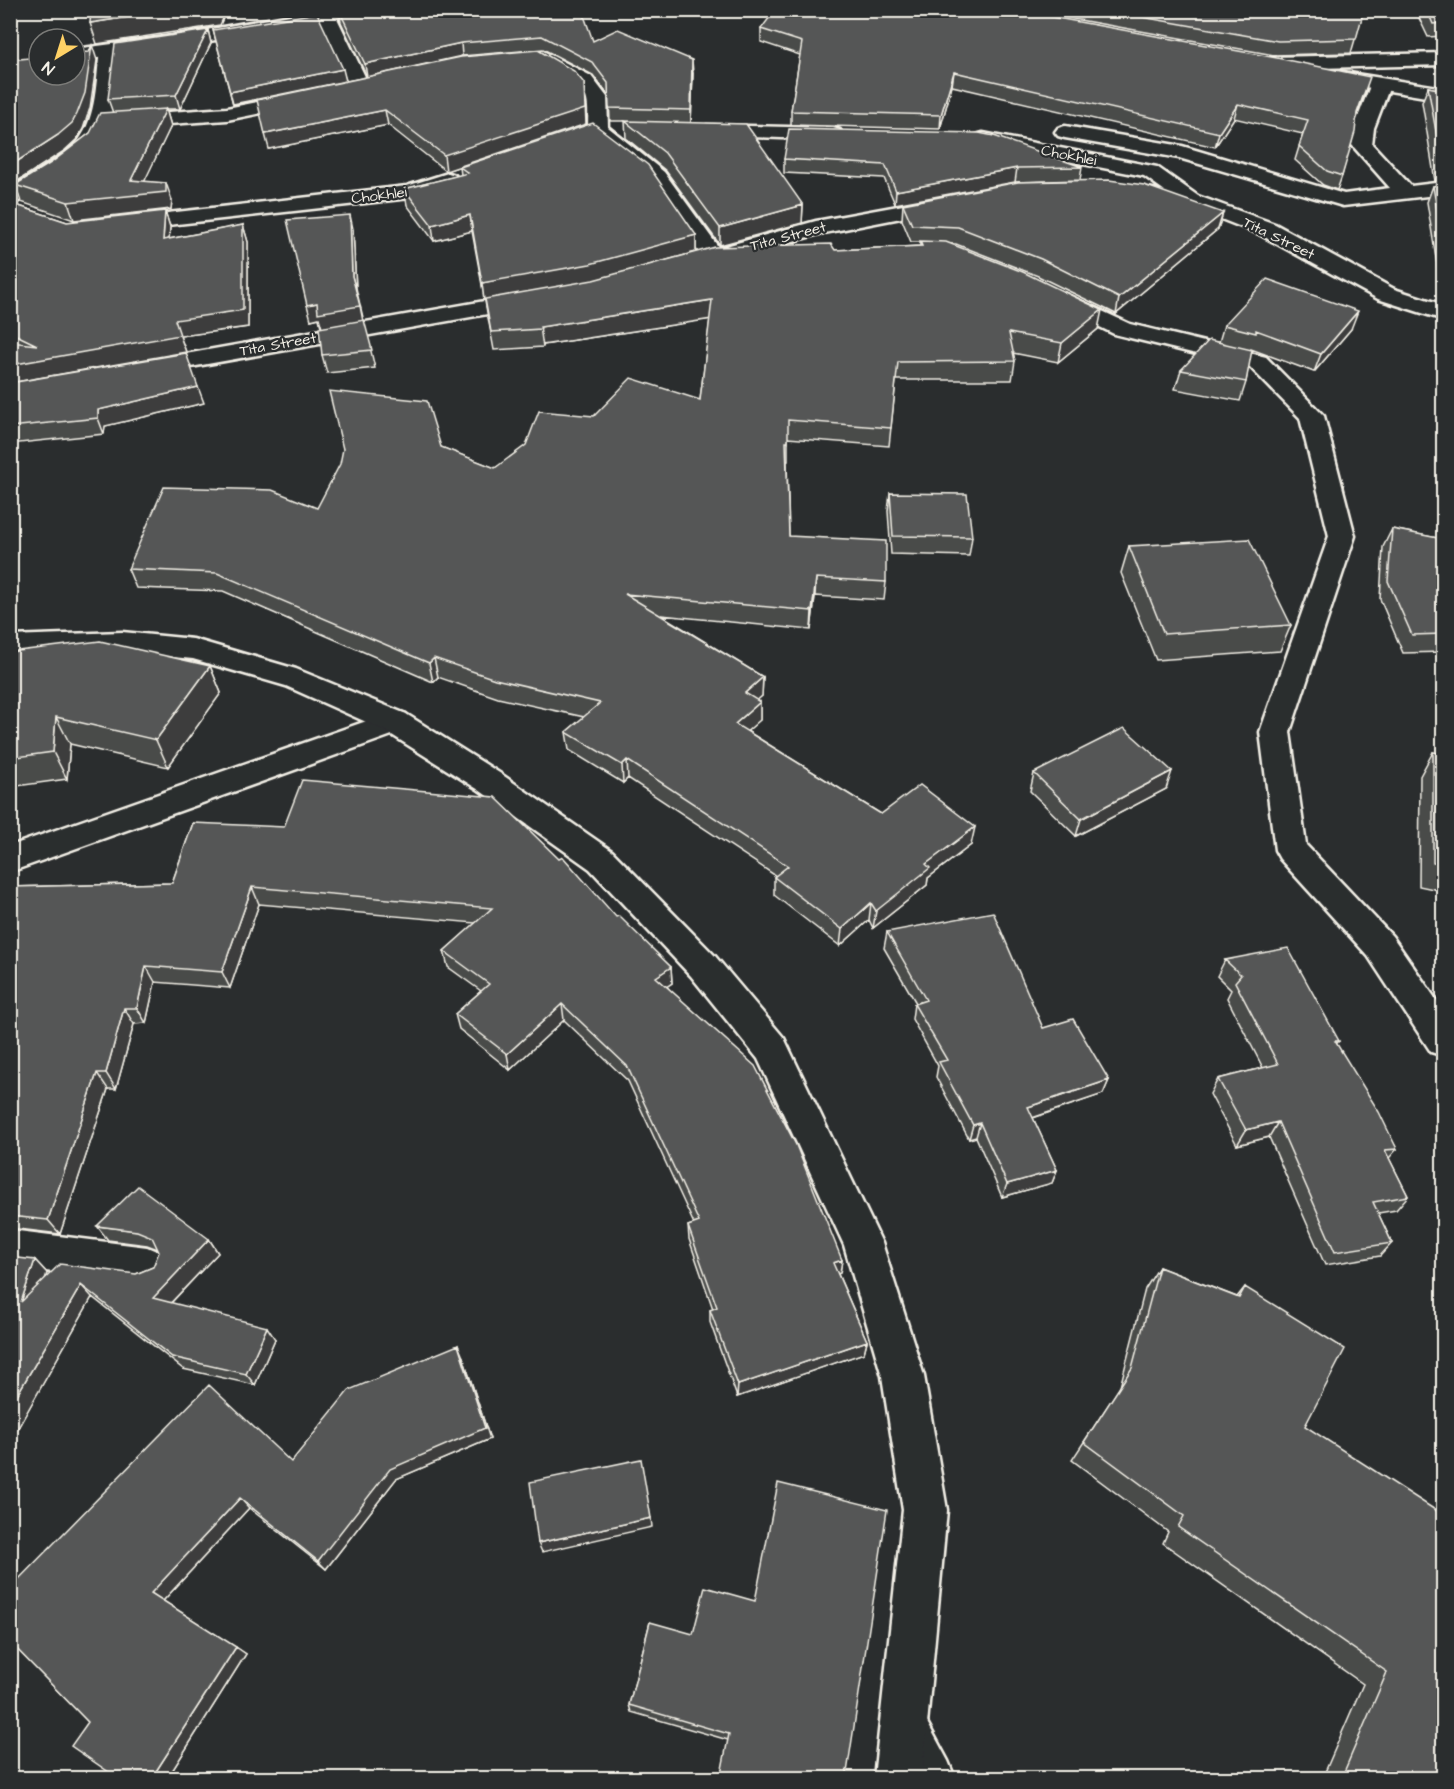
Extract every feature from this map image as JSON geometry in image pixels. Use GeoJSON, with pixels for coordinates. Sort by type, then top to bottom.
{"type":"FeatureCollection","features":[{"type":"Feature","properties":{"kind":"main road"},"geometry":{"type":"LineString","coordinates":[[87,53],[172,42],[352,10]]}},
{"type":"Feature","properties":{"kind":"main road"},"geometry":{"type":"LineString","coordinates":[[326,14],[368,86],[339,92]]}},
{"type":"Feature","properties":{"kind":"main road"},"geometry":{"type":"LineString","coordinates":[[14,206],[87,144],[102,111],[109,51]]}},
{"type":"Feature","properties":{"kind":"main road"},"geometry":{"type":"LineString","coordinates":[[520,59],[543,57],[584,80],[597,97],[598,129],[657,176],[692,223],[702,259],[812,254]]}},
{"type":"Feature","properties":{"kind":"main road"},"geometry":{"type":"LineString","coordinates":[[1250,59],[1380,86],[1443,94]]}},
{"type":"Feature","properties":{"kind":"main road"},"geometry":{"type":"LineString","coordinates":[[1274,63],[1443,59]]}},
{"type":"Feature","properties":{"kind":"main road"},"geometry":{"type":"LineString","coordinates":[[1380,86],[1364,128],[1362,145],[1406,193],[1443,188]]}},
{"type":"Feature","properties":{"kind":"main road"},"geometry":{"type":"LineString","coordinates":[[97,122],[227,114],[318,96]]}},
{"type":"Feature","properties":{"kind":"main road"},"geometry":{"type":"LineString","coordinates":[[576,136],[598,129],[633,129]]}},
{"type":"Feature","properties":{"kind":"main road","name":"Chokhlei"},"geometry":{"type":"LineString","coordinates":[[1198,202],[1150,171],[971,138],[1043,130],[1182,152],[1343,200],[1406,193]]}},
{"type":"Feature","properties":{"kind":"main road"},"geometry":{"type":"LineString","coordinates":[[692,131],[858,135]]}},
{"type":"Feature","properties":{"kind":"main road","name":"Chokhlei"},"geometry":{"type":"LineString","coordinates":[[108,225],[410,192],[465,174]]}},
{"type":"Feature","properties":{"kind":"main road","name":"Tita Street"},"geometry":{"type":"LineString","coordinates":[[1118,190],[1198,202],[1267,229],[1386,294],[1443,313]]}},
{"type":"Feature","properties":{"kind":"main road","name":"Tita Street"},"geometry":{"type":"LineString","coordinates":[[702,259],[816,228],[968,199]]}},
{"type":"Feature","properties":{"kind":"main road"},"geometry":{"type":"LineString","coordinates":[[1039,288],[1122,329],[1258,362],[1312,416],[1342,536],[1275,732],[1291,850],[1380,946],[1443,1041]]}},
{"type":"Feature","properties":{"kind":"main road","name":"Tita Street"},"geometry":{"type":"LineString","coordinates":[[125,372],[548,297]]}},
{"type":"Feature","properties":{"kind":"main road"},"geometry":{"type":"LineString","coordinates":[[10,646],[122,642],[194,649],[296,679],[395,722],[490,782],[601,860],[703,966],[771,1049],[862,1243],[903,1376],[925,1510],[905,1730],[898,1779]]}},
{"type":"Feature","properties":{"kind":"main road"},"geometry":{"type":"LineString","coordinates":[[10,859],[395,722]]}},
{"type":"Feature","properties":{"kind":"main road"},"geometry":{"type":"LineString","coordinates":[[10,1248],[147,1266]]}},
{"type":"Feature","properties":{"kind":"main road"},"geometry":{"type":"LineString","coordinates":[[905,1730],[931,1779]]}},
{"type":"Feature","properties":{"kind":"building"},"geometry":{"type":"Polygon","coordinates":[[[91,10],[174,10],[90,23],[91,10]]]}},
{"type":"Feature","properties":{"kind":"building"},"geometry":{"type":"Polygon","coordinates":[[[339,10],[582,10],[593,41],[618,29],[692,60],[691,110],[609,108],[608,83],[592,62],[542,36],[461,43],[365,64],[339,10]]]}},
{"type":"Feature","properties":{"kind":"building"},"geometry":{"type":"Polygon","coordinates":[[[775,10],[1013,10],[1370,77],[1357,113],[1355,132],[1342,176],[1327,171],[1299,146],[1308,120],[1238,104],[1219,133],[954,72],[941,115],[791,111],[802,42],[761,29],[775,10]]]}},
{"type":"Feature","properties":{"kind":"building"},"geometry":{"type":"Polygon","coordinates":[[[1102,10],[1364,10],[1356,39],[1278,41],[1102,10]]]}},
{"type":"Feature","properties":{"kind":"building"},"geometry":{"type":"Polygon","coordinates":[[[1427,10],[1443,10],[1443,23],[1433,24],[1427,10]]]}},
{"type":"Feature","properties":{"kind":"building"},"geometry":{"type":"Polygon","coordinates":[[[317,13],[343,69],[230,92],[213,30],[317,13]]]}},
{"type":"Feature","properties":{"kind":"building"},"geometry":{"type":"Polygon","coordinates":[[[208,30],[176,95],[108,99],[115,44],[208,30]]]}},
{"type":"Feature","properties":{"kind":"building"},"geometry":{"type":"Polygon","coordinates":[[[92,45],[87,79],[87,52],[92,45]]]}},
{"type":"Feature","properties":{"kind":"building"},"geometry":{"type":"Polygon","coordinates":[[[538,50],[574,71],[584,83],[585,109],[444,155],[385,110],[265,134],[257,100],[461,57],[538,50]]]}},
{"type":"Feature","properties":{"kind":"building"},"geometry":{"type":"Polygon","coordinates":[[[27,58],[27,87],[86,87],[72,123],[58,135],[10,166],[10,60],[27,58]]]}},
{"type":"Feature","properties":{"kind":"building"},"geometry":{"type":"Polygon","coordinates":[[[1428,87],[1443,90],[1442,165],[1428,87]]]}},
{"type":"Feature","properties":{"kind":"building"},"geometry":{"type":"Polygon","coordinates":[[[166,109],[131,180],[166,183],[166,192],[68,202],[15,185],[51,163],[90,133],[100,113],[166,109]]]}},
{"type":"Feature","properties":{"kind":"building"},"geometry":{"type":"Polygon","coordinates":[[[625,121],[746,124],[803,205],[720,228],[665,153],[625,121]]]}},
{"type":"Feature","properties":{"kind":"building"},"geometry":{"type":"Polygon","coordinates":[[[593,123],[648,165],[696,235],[590,264],[482,283],[470,215],[432,225],[404,189],[468,173],[460,167],[593,123]]]}},
{"type":"Feature","properties":{"kind":"building"},"geometry":{"type":"Polygon","coordinates":[[[789,129],[979,133],[994,136],[1082,167],[1017,168],[896,191],[885,165],[784,159],[789,129]]]}},
{"type":"Feature","properties":{"kind":"building"},"geometry":{"type":"Polygon","coordinates":[[[1109,180],[1144,185],[1223,213],[1119,298],[1041,259],[958,227],[912,225],[903,204],[1018,182],[1109,180]]]}},
{"type":"Feature","properties":{"kind":"building"},"geometry":{"type":"Polygon","coordinates":[[[1443,184],[1443,248],[1433,186],[1443,184]]]}},
{"type":"Feature","properties":{"kind":"building"},"geometry":{"type":"Polygon","coordinates":[[[10,203],[67,222],[165,211],[163,240],[243,225],[243,310],[175,320],[180,335],[10,365],[10,342],[37,345],[10,332],[10,203]]]}},
{"type":"Feature","properties":{"kind":"building"},"geometry":{"type":"Polygon","coordinates":[[[350,215],[352,276],[360,306],[318,313],[317,303],[307,305],[287,220],[350,215]]]}},
{"type":"Feature","properties":{"kind":"building"},"geometry":{"type":"Polygon","coordinates":[[[920,241],[946,242],[1023,272],[1102,310],[1062,343],[1009,333],[1015,361],[898,362],[891,428],[788,420],[788,442],[786,442],[789,536],[886,541],[886,582],[816,578],[812,611],[625,594],[763,677],[745,693],[760,702],[735,724],[881,814],[920,785],[975,827],[926,864],[930,868],[876,911],[871,903],[842,929],[774,877],[788,866],[627,760],[622,765],[566,732],[600,703],[495,679],[434,658],[429,663],[217,573],[128,569],[164,487],[272,490],[317,508],[340,464],[343,449],[329,391],[427,401],[441,447],[495,468],[526,445],[539,411],[594,416],[631,378],[700,400],[712,300],[540,327],[541,329],[491,332],[485,299],[593,280],[715,247],[831,244],[835,250],[922,246],[920,241]]]}},
{"type":"Feature","properties":{"kind":"building"},"geometry":{"type":"Polygon","coordinates":[[[1267,279],[1358,311],[1321,354],[1256,330],[1256,333],[1224,325],[1267,279]]]}},
{"type":"Feature","properties":{"kind":"building"},"geometry":{"type":"Polygon","coordinates":[[[364,320],[372,350],[322,355],[319,328],[364,320]]]}},
{"type":"Feature","properties":{"kind":"building"},"geometry":{"type":"Polygon","coordinates":[[[1209,340],[1252,350],[1246,382],[1181,370],[1209,340]]]}},
{"type":"Feature","properties":{"kind":"building"},"geometry":{"type":"Polygon","coordinates":[[[186,353],[198,387],[98,410],[98,418],[10,427],[10,383],[186,353]]]}},
{"type":"Feature","properties":{"kind":"building"},"geometry":{"type":"Polygon","coordinates":[[[890,493],[967,494],[972,537],[893,536],[890,493]]]}},
{"type":"Feature","properties":{"kind":"building"},"geometry":{"type":"Polygon","coordinates":[[[1392,529],[1443,539],[1443,634],[1412,635],[1388,581],[1392,529]]]}},
{"type":"Feature","properties":{"kind":"building"},"geometry":{"type":"Polygon","coordinates":[[[1249,539],[1291,625],[1164,634],[1129,546],[1249,539]]]}},
{"type":"Feature","properties":{"kind":"building"},"geometry":{"type":"Polygon","coordinates":[[[100,641],[210,666],[156,740],[56,717],[53,752],[10,758],[10,652],[100,641]]]}},
{"type":"Feature","properties":{"kind":"building"},"geometry":{"type":"Polygon","coordinates":[[[1124,728],[1172,771],[1081,819],[1034,773],[1124,728]]]}},
{"type":"Feature","properties":{"kind":"building"},"geometry":{"type":"Polygon","coordinates":[[[1433,752],[1443,754],[1443,865],[1433,863],[1433,752]]]}},
{"type":"Feature","properties":{"kind":"building"},"geometry":{"type":"Polygon","coordinates":[[[302,780],[495,797],[559,859],[563,857],[616,917],[619,916],[671,967],[656,977],[755,1066],[796,1145],[842,1260],[833,1263],[867,1341],[738,1385],[710,1310],[717,1307],[688,1226],[699,1222],[627,1066],[562,1004],[507,1054],[455,1014],[489,984],[444,951],[492,908],[252,887],[222,972],[146,966],[137,1008],[124,1008],[106,1073],[97,1073],[48,1220],[10,1216],[10,887],[172,883],[193,823],[284,827],[302,780]]]}},
{"type":"Feature","properties":{"kind":"building"},"geometry":{"type":"Polygon","coordinates":[[[993,912],[1043,1028],[1073,1019],[1109,1080],[1028,1107],[1057,1170],[1007,1184],[980,1123],[973,1125],[939,1062],[947,1060],[914,1004],[926,1000],[887,932],[993,912]]]}},
{"type":"Feature","properties":{"kind":"building"},"geometry":{"type":"Polygon","coordinates":[[[1288,948],[1339,1041],[1335,1041],[1379,1112],[1397,1149],[1385,1150],[1408,1196],[1373,1202],[1392,1243],[1335,1252],[1278,1122],[1246,1130],[1218,1079],[1278,1064],[1235,982],[1241,975],[1225,960],[1288,948]]]}},
{"type":"Feature","properties":{"kind":"building"},"geometry":{"type":"Polygon","coordinates":[[[138,1186],[209,1239],[153,1298],[267,1327],[246,1374],[172,1357],[81,1285],[10,1407],[10,1257],[35,1260],[21,1302],[60,1264],[136,1274],[153,1267],[159,1252],[152,1237],[137,1231],[97,1226],[138,1186]]]}},
{"type":"Feature","properties":{"kind":"building"},"geometry":{"type":"Polygon","coordinates":[[[1159,1267],[1239,1298],[1245,1287],[1345,1349],[1305,1426],[1443,1515],[1443,1779],[1341,1779],[1387,1672],[1178,1527],[1184,1516],[1084,1442],[1132,1368],[1159,1267]]]}},
{"type":"Feature","properties":{"kind":"building"},"geometry":{"type":"Polygon","coordinates":[[[458,1345],[485,1428],[390,1469],[318,1561],[240,1498],[151,1593],[236,1647],[151,1779],[119,1779],[71,1746],[88,1722],[10,1642],[10,1588],[209,1385],[291,1462],[349,1390],[458,1345]]]}},
{"type":"Feature","properties":{"kind":"building"},"geometry":{"type":"Polygon","coordinates":[[[641,1459],[651,1518],[538,1543],[530,1482],[641,1459]]]}},
{"type":"Feature","properties":{"kind":"building"},"geometry":{"type":"Polygon","coordinates":[[[778,1483],[887,1510],[846,1779],[720,1779],[729,1734],[629,1705],[650,1622],[693,1634],[705,1587],[755,1601],[778,1483]]]}}]}
